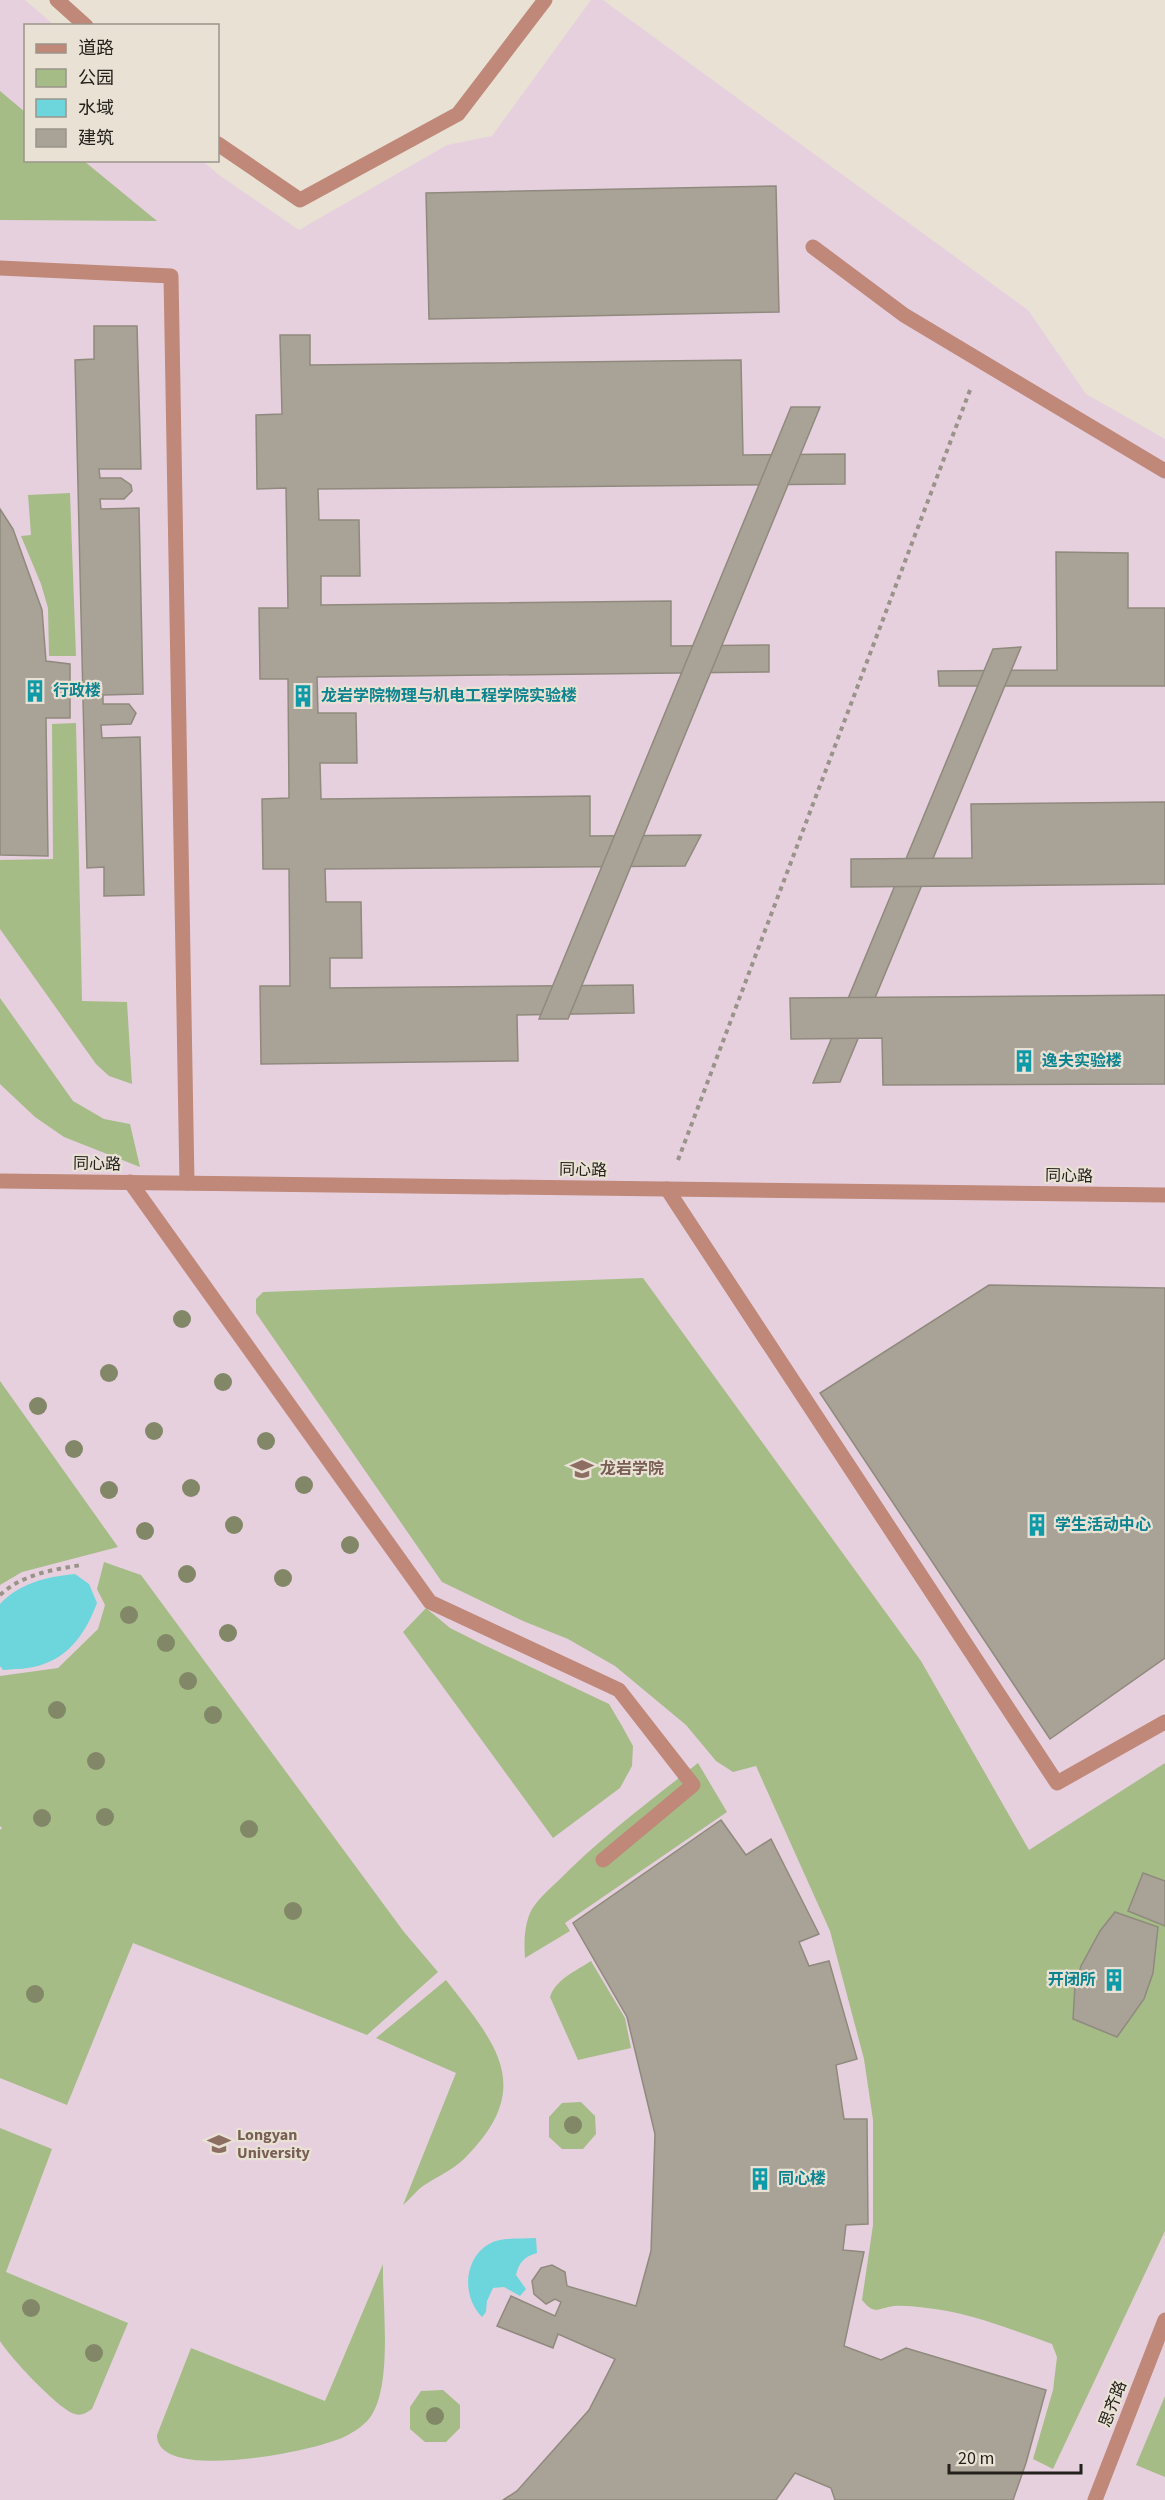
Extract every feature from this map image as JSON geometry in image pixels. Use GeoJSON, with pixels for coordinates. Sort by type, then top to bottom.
{"type":"FeatureCollection","features":[{"type":"Feature","properties":{"kind":"street"},"geometry":{"type":"LineString","coordinates":[[57,0],[84,24]]}},
{"type":"Feature","properties":{"kind":"street"},"geometry":{"type":"LineString","coordinates":[[219,145],[300,200],[458,114],[545,0]]}},
{"type":"Feature","properties":{"kind":"street"},"geometry":{"type":"LineString","coordinates":[[813,247],[904,315],[1165,471]]}},
{"type":"Feature","properties":{"kind":"street"},"geometry":{"type":"LineString","coordinates":[[0,268],[171,276],[187,1183]]}},
{"type":"Feature","properties":{"kind":"street","name":"同心路"},"geometry":{"type":"LineString","coordinates":[[0,1181],[1165,1195]]}},
{"type":"Feature","properties":{"kind":"street"},"geometry":{"type":"LineString","coordinates":[[130,1182],[430,1602],[619,1690],[693,1785],[603,1860]]}},
{"type":"Feature","properties":{"kind":"street"},"geometry":{"type":"LineString","coordinates":[[667,1189],[1056,1783],[1165,1722]]}},
{"type":"Feature","properties":{"kind":"street","name":"思齐路"},"geometry":{"type":"LineString","coordinates":[[1095,2500],[1165,2320]]}},
{"type":"Feature","properties":{"kind":"path"},"geometry":{"type":"LineString","coordinates":[[667,1189],[982,361]]}},
{"type":"Feature","properties":{"kind":"path"},"geometry":{"type":"LineString","coordinates":[[0,1595],[11,1585],[44,1571],[81,1565]]}},
{"type":"Feature","properties":{"kind":"shaded area","name":"龙岩学院"},"geometry":{"type":"Polygon","coordinates":[[[0,0],[25,0],[53,24],[24,24],[24,162],[204,162],[219,175],[299,230],[447,145],[492,136],[591,0],[603,0],[1028,310],[1086,394],[1165,439],[1165,2500],[0,2500],[0,0]]]}},
{"type":"Feature","properties":{"kind":"green space"},"geometry":{"type":"Polygon","coordinates":[[[0,91],[24,111],[24,162],[85,162],[157,221],[0,220],[0,91]]]}},
{"type":"Feature","properties":{"kind":"green space"},"geometry":{"type":"Polygon","coordinates":[[[70,493],[76,656],[49,656],[48,608],[41,584],[21,536],[31,535],[28,495],[70,493]]]}},
{"type":"Feature","properties":{"kind":"green space"},"geometry":{"type":"Polygon","coordinates":[[[76,723],[82,1001],[127,1002],[132,1084],[109,1076],[96,1064],[0,929],[0,860],[53,859],[52,724],[76,723]]]}},
{"type":"Feature","properties":{"kind":"green space"},"geometry":{"type":"Polygon","coordinates":[[[0,998],[73,1101],[104,1119],[130,1124],[140,1167],[64,1137],[35,1117],[0,1084],[0,998]]]}},
{"type":"Feature","properties":{"kind":"green space"},"geometry":{"type":"Polygon","coordinates":[[[643,1278],[921,1661],[1029,1850],[1165,1763],[1165,2231],[1053,2469],[1033,2459],[1053,2390],[1057,2357],[1052,2344],[959,2313],[906,2306],[874,2309],[862,2300],[873,2225],[873,2120],[864,2059],[830,1931],[756,1766],[733,1772],[716,1761],[686,1725],[615,1666],[568,1639],[523,1621],[442,1582],[256,1313],[256,1299],[263,1292],[643,1278]]]}},
{"type":"Feature","properties":{"kind":"green space"},"geometry":{"type":"Polygon","coordinates":[[[0,1381],[118,1547],[22,1572],[0,1585],[0,1381]]]}},
{"type":"Feature","properties":{"kind":"green space"},"geometry":{"type":"Polygon","coordinates":[[[104,1562],[141,1575],[404,1932],[438,1972],[367,2035],[133,1943],[67,2105],[0,2078],[0,1830],[2,1828],[0,1826],[0,1676],[58,1668],[98,1629],[105,1605],[97,1589],[104,1562]]]}},
{"type":"Feature","properties":{"kind":"green space"},"geometry":{"type":"Polygon","coordinates":[[[426,1608],[450,1628],[609,1704],[633,1746],[632,1766],[620,1788],[553,1838],[403,1632],[426,1608]]]}},
{"type":"Feature","properties":{"kind":"green space"},"geometry":{"type":"Polygon","coordinates":[[[698,1763],[727,1812],[565,1923],[570,1931],[525,1958],[527,1924],[530,1913],[538,1900],[608,1835],[698,1763]]]}},
{"type":"Feature","properties":{"kind":"green space"},"geometry":{"type":"Polygon","coordinates":[[[591,1961],[625,2018],[631,2048],[578,2060],[550,1997],[562,1980],[591,1961]]]}},
{"type":"Feature","properties":{"kind":"green space"},"geometry":{"type":"Polygon","coordinates":[[[446,1980],[493,2046],[501,2066],[503,2087],[499,2109],[487,2133],[465,2158],[423,2186],[403,2205],[456,2073],[376,2038],[446,1980]]]}},
{"type":"Feature","properties":{"kind":"green space"},"geometry":{"type":"Polygon","coordinates":[[[581,2102],[595,2116],[596,2134],[583,2149],[562,2149],[549,2137],[549,2117],[562,2103],[581,2102]]]}},
{"type":"Feature","properties":{"kind":"green space"},"geometry":{"type":"Polygon","coordinates":[[[0,2128],[52,2149],[6,2272],[128,2323],[92,2409],[86,2413],[75,2414],[58,2403],[23,2370],[0,2341],[0,2128]]]}},
{"type":"Feature","properties":{"kind":"green space"},"geometry":{"type":"Polygon","coordinates":[[[383,2264],[384,2368],[376,2406],[363,2425],[346,2436],[330,2442],[305,2449],[241,2460],[209,2461],[182,2458],[164,2450],[157,2435],[191,2348],[325,2401],[383,2264]]]}},
{"type":"Feature","properties":{"kind":"green space"},"geometry":{"type":"Polygon","coordinates":[[[443,2390],[460,2405],[460,2428],[446,2442],[425,2442],[410,2429],[410,2407],[421,2391],[443,2390]]]}},
{"type":"Feature","properties":{"kind":"green space"},"geometry":{"type":"Polygon","coordinates":[[[1165,2396],[1165,2477],[1136,2465],[1165,2396]]]}},
{"type":"Feature","properties":{"kind":"water"},"geometry":{"type":"Polygon","coordinates":[[[75,1574],[89,1584],[97,1603],[83,1632],[69,1649],[52,1661],[32,1667],[3,1670],[0,1666],[0,1604],[17,1590],[35,1582],[75,1574]]]}},
{"type":"Feature","properties":{"kind":"water"},"geometry":{"type":"Polygon","coordinates":[[[536,2238],[537,2253],[523,2261],[516,2275],[526,2289],[520,2296],[504,2287],[493,2288],[487,2301],[486,2312],[482,2317],[475,2309],[469,2289],[468,2279],[474,2259],[480,2251],[494,2242],[505,2239],[536,2238]]]}},
{"type":"Feature","properties":{"kind":"building"},"geometry":{"type":"Polygon","coordinates":[[[776,186],[779,312],[429,319],[426,193],[776,186]]]}},
{"type":"Feature","properties":{"kind":"building"},"geometry":{"type":"Polygon","coordinates":[[[94,326],[137,326],[141,469],[99,469],[100,478],[121,478],[131,485],[132,491],[124,499],[100,499],[101,509],[139,508],[143,694],[103,695],[103,704],[129,704],[136,713],[131,724],[101,725],[102,738],[140,737],[144,895],[104,896],[104,867],[87,868],[75,360],[94,359],[94,326]]]}},
{"type":"Feature","properties":{"kind":"building","name":"龙岩学院物理与机电工程学院实验楼"},"geometry":{"type":"Polygon","coordinates":[[[280,335],[310,335],[310,365],[741,360],[743,455],[845,454],[845,484],[318,489],[319,520],[359,520],[360,576],[321,576],[321,605],[671,601],[671,646],[769,645],[769,672],[317,677],[318,713],[356,713],[357,763],[320,763],[321,799],[590,796],[590,836],[701,835],[685,866],[325,869],[326,902],[361,902],[362,958],[330,958],[330,988],[633,985],[634,1013],[517,1015],[518,1061],[261,1064],[260,986],[290,986],[289,869],[263,869],[262,799],[289,798],[288,679],[260,679],[259,608],[288,608],[286,488],[257,489],[256,415],[282,414],[280,335]]]}},
{"type":"Feature","properties":{"kind":"building"},"geometry":{"type":"Polygon","coordinates":[[[791,407],[820,407],[568,1019],[539,1019],[791,407]]]}},
{"type":"Feature","properties":{"kind":"building","name":"行政楼"},"geometry":{"type":"Polygon","coordinates":[[[0,509],[13,529],[42,610],[46,661],[70,664],[70,718],[46,718],[48,856],[0,855],[0,509]]]}},
{"type":"Feature","properties":{"kind":"building"},"geometry":{"type":"Polygon","coordinates":[[[1056,552],[1128,553],[1128,608],[1165,608],[1165,686],[939,686],[938,671],[1057,670],[1056,552]]]}},
{"type":"Feature","properties":{"kind":"building"},"geometry":{"type":"Polygon","coordinates":[[[1021,647],[840,1082],[813,1083],[993,649],[1021,647]]]}},
{"type":"Feature","properties":{"kind":"building"},"geometry":{"type":"Polygon","coordinates":[[[1165,802],[1165,884],[851,887],[851,859],[972,858],[971,804],[1165,802]]]}},
{"type":"Feature","properties":{"kind":"building","name":"逸夫实验楼"},"geometry":{"type":"Polygon","coordinates":[[[1165,995],[1165,1084],[883,1085],[882,1038],[791,1039],[790,998],[1165,995]]]}},
{"type":"Feature","properties":{"kind":"building","name":"学生活动中心"},"geometry":{"type":"Polygon","coordinates":[[[989,1285],[1165,1288],[1165,1658],[1050,1739],[820,1393],[989,1285]]]}},
{"type":"Feature","properties":{"kind":"building","name":"同心楼"},"geometry":{"type":"Polygon","coordinates":[[[721,1820],[746,1855],[771,1839],[819,1934],[799,1942],[809,1966],[829,1961],[857,2059],[836,2065],[844,2119],[867,2119],[868,2224],[846,2225],[843,2250],[864,2252],[844,2346],[881,2360],[906,2348],[1046,2390],[1026,2463],[1013,2500],[835,2500],[831,2488],[795,2473],[776,2500],[503,2500],[517,2491],[589,2410],[615,2359],[558,2334],[553,2348],[497,2326],[511,2296],[555,2316],[561,2302],[555,2299],[546,2304],[534,2294],[532,2281],[541,2268],[552,2265],[565,2272],[567,2286],[636,2306],[651,2251],[655,2134],[627,2017],[573,1923],[721,1820]]]}},
{"type":"Feature","properties":{"kind":"building"},"geometry":{"type":"Polygon","coordinates":[[[1143,1873],[1165,1881],[1165,1926],[1128,1911],[1143,1873]]]}},
{"type":"Feature","properties":{"kind":"building","name":"开闭所"},"geometry":{"type":"Polygon","coordinates":[[[1115,1912],[1158,1927],[1153,1973],[1144,1999],[1117,2037],[1073,2019],[1075,1986],[1081,1966],[1100,1931],[1115,1912]]]}},
{"type":"Feature","properties":{"kind":"place","name":"行政楼"},"geometry":{"type":"Point","coordinates":[35,691]}},
{"type":"Feature","properties":{"kind":"place","name":"龙岩学院物理与机电工程学院实验楼"},"geometry":{"type":"Point","coordinates":[303,696]}},
{"type":"Feature","properties":{"kind":"place","name":"逸夫实验楼"},"geometry":{"type":"Point","coordinates":[1024,1061]}},
{"type":"Feature","properties":{"kind":"place","name":"龙岩学院"},"geometry":{"type":"Point","coordinates":[582,1469]}},
{"type":"Feature","properties":{"kind":"place","name":"学生活动中心"},"geometry":{"type":"Point","coordinates":[1037,1525]}},
{"type":"Feature","properties":{"kind":"place","name":"开闭所"},"geometry":{"type":"Point","coordinates":[1114,1980]}},
{"type":"Feature","properties":{"kind":"place","name":"Longyan University"},"geometry":{"type":"Point","coordinates":[219,2144]}},
{"type":"Feature","properties":{"kind":"place","name":"同心楼"},"geometry":{"type":"Point","coordinates":[760,2179]}}]}
